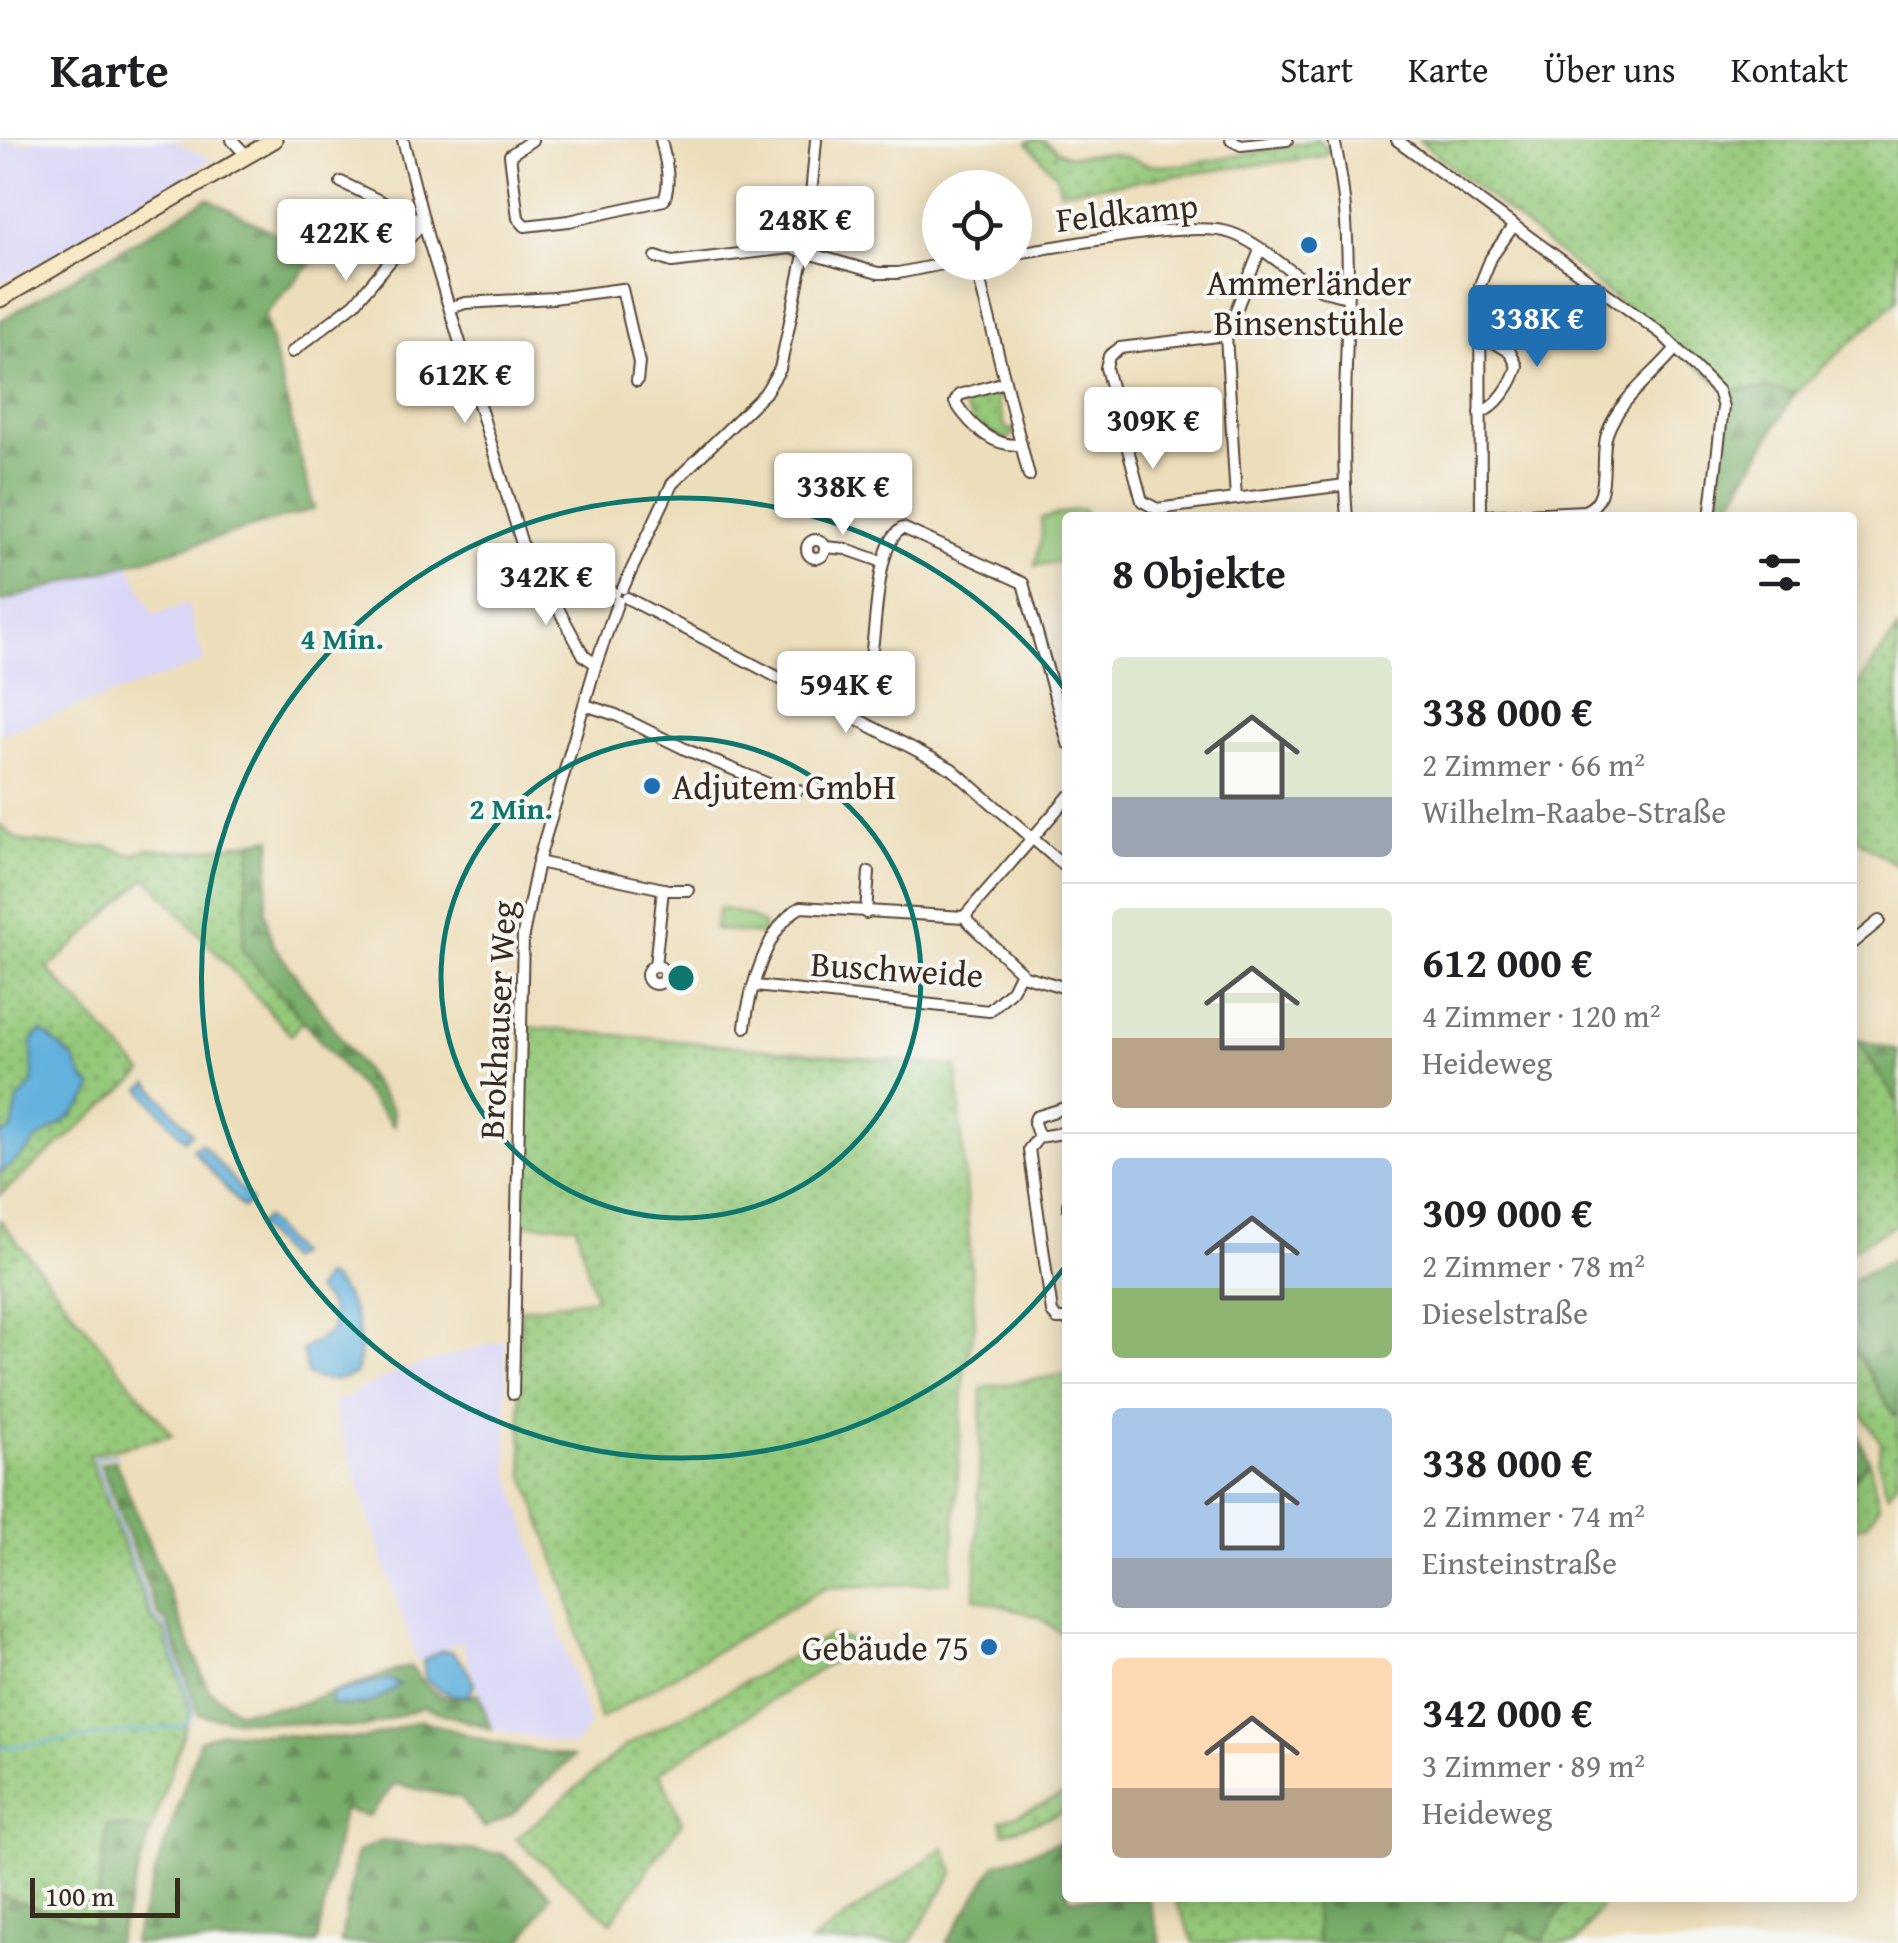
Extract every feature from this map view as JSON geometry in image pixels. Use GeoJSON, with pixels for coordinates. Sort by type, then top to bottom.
{"type":"FeatureCollection","features":[{"type":"Feature","properties":{"kind":"street"},"geometry":{"type":"LineString","coordinates":[[232,140],[248,156]]}},
{"type":"Feature","properties":{"kind":"street"},"geometry":{"type":"LineString","coordinates":[[0,300],[274,140]]}},
{"type":"Feature","properties":{"kind":"street"},"geometry":{"type":"LineString","coordinates":[[403,140],[423,222],[520,540],[528,555],[539,564],[621,595],[956,771],[1062,864]]}},
{"type":"Feature","properties":{"kind":"street"},"geometry":{"type":"LineString","coordinates":[[532,140],[510,155],[517,212],[525,226],[569,221],[664,200],[666,170],[661,140]]}},
{"type":"Feature","properties":{"kind":"street","name":"Brokhauser Weg"},"geometry":{"type":"LineString","coordinates":[[513,1394],[523,935],[538,862],[596,664],[621,595],[672,484],[775,379],[784,358],[806,250],[816,140]]}},
{"type":"Feature","properties":{"kind":"street"},"geometry":{"type":"LineString","coordinates":[[1231,140],[1241,145],[1288,140]]}},
{"type":"Feature","properties":{"kind":"street"},"geometry":{"type":"LineString","coordinates":[[1334,140],[1346,209],[1347,512]]}},
{"type":"Feature","properties":{"kind":"street"},"geometry":{"type":"LineString","coordinates":[[1396,140],[1676,348],[1714,387],[1723,403],[1711,512]]}},
{"type":"Feature","properties":{"kind":"street"},"geometry":{"type":"LineString","coordinates":[[341,182],[423,222]]}},
{"type":"Feature","properties":{"kind":"street"},"geometry":{"type":"LineString","coordinates":[[292,352],[356,303],[423,222]]}},
{"type":"Feature","properties":{"kind":"street"},"geometry":{"type":"LineString","coordinates":[[1482,512],[1479,291],[1483,274],[1514,226]]}},
{"type":"Feature","properties":{"kind":"street","name":"Feldkamp"},"geometry":{"type":"LineString","coordinates":[[1032,251],[1197,228],[1229,232],[1328,293],[1346,296]]}},
{"type":"Feature","properties":{"kind":"street"},"geometry":{"type":"LineString","coordinates":[[656,257],[672,262],[785,248],[806,250],[878,274],[922,269]]}},
{"type":"Feature","properties":{"kind":"street"},"geometry":{"type":"LineString","coordinates":[[1236,499],[1226,335],[1260,250]]}},
{"type":"Feature","properties":{"kind":"street"},"geometry":{"type":"LineString","coordinates":[[980,280],[1029,476]]}},
{"type":"Feature","properties":{"kind":"street"},"geometry":{"type":"LineString","coordinates":[[450,308],[465,303],[553,298],[622,288],[639,363],[637,381]]}},
{"type":"Feature","properties":{"kind":"street"},"geometry":{"type":"LineString","coordinates":[[1479,333],[1510,352],[1517,366],[1514,378],[1492,406],[1480,413]]}},
{"type":"Feature","properties":{"kind":"street"},"geometry":{"type":"LineString","coordinates":[[1226,335],[1120,348],[1112,353],[1106,365],[1142,502],[1156,509],[1345,485]]}},
{"type":"Feature","properties":{"kind":"street"},"geometry":{"type":"LineString","coordinates":[[1584,512],[1596,506],[1602,494],[1603,448],[1614,419],[1628,397],[1676,348]]}},
{"type":"Feature","properties":{"kind":"street"},"geometry":{"type":"LineString","coordinates":[[1005,382],[958,396],[955,402],[975,430],[1004,443],[1021,445]]}},
{"type":"Feature","properties":{"kind":"street"},"geometry":{"type":"LineString","coordinates":[[846,714],[868,670],[883,562],[895,534],[903,528],[1022,581],[1062,723]]}},
{"type":"Feature","properties":{"kind":"street"},"geometry":{"type":"LineString","coordinates":[[825,548],[846,549],[883,562]]}},
{"type":"Feature","properties":{"kind":"street"},"geometry":{"type":"LineString","coordinates":[[539,564],[542,577],[584,656],[596,664]]}},
{"type":"Feature","properties":{"kind":"street"},"geometry":{"type":"LineString","coordinates":[[584,705],[790,793],[798,790]]}},
{"type":"Feature","properties":{"kind":"street"},"geometry":{"type":"LineString","coordinates":[[745,1027],[755,976],[790,913],[801,907],[966,916],[1062,803]]}},
{"type":"Feature","properties":{"kind":"street"},"geometry":{"type":"LineString","coordinates":[[538,862],[663,889],[688,890]]}},
{"type":"Feature","properties":{"kind":"street"},"geometry":{"type":"LineString","coordinates":[[866,913],[868,872]]}},
{"type":"Feature","properties":{"kind":"street"},"geometry":{"type":"LineString","coordinates":[[655,966],[663,889]]}},
{"type":"Feature","properties":{"kind":"street","name":"Buschweide"},"geometry":{"type":"LineString","coordinates":[[966,916],[1022,974],[1062,987]]}},
{"type":"Feature","properties":{"kind":"street"},"geometry":{"type":"LineString","coordinates":[[1857,939],[1879,921]]}},
{"type":"Feature","properties":{"kind":"street","name":"Buschweide"},"geometry":{"type":"LineString","coordinates":[[755,986],[989,1010],[1012,990],[1022,974]]}},
{"type":"Feature","properties":{"kind":"street"},"geometry":{"type":"LineString","coordinates":[[1039,1137],[1034,1120],[1062,1108]]}},
{"type":"Feature","properties":{"kind":"street"},"geometry":{"type":"LineString","coordinates":[[1061,1318],[1029,1149],[1039,1137],[1062,1133]]}},
{"type":"Feature","properties":{"kind":"shaded area"},"geometry":{"type":"Polygon","coordinates":[[[0,140],[27,144],[34,140],[170,140],[212,159],[108,227],[0,284],[0,140]]]}},
{"type":"Feature","properties":{"kind":"shaded area"},"geometry":{"type":"Polygon","coordinates":[[[129,564],[154,615],[187,604],[204,662],[0,734],[0,602],[129,564]]]}},
{"type":"Feature","properties":{"kind":"shaded area"},"geometry":{"type":"Polygon","coordinates":[[[505,1340],[508,1469],[590,1725],[574,1746],[491,1729],[461,1641],[417,1662],[332,1404],[397,1372],[505,1340]]]}},
{"type":"Feature","properties":{"kind":"green space"},"geometry":{"type":"Polygon","coordinates":[[[1044,140],[1071,156],[1115,154],[1159,166],[1318,140],[1329,151],[1324,156],[1060,191],[1057,176],[1027,143],[1044,140]]]}},
{"type":"Feature","properties":{"kind":"green space"},"geometry":{"type":"Polygon","coordinates":[[[1419,140],[1898,140],[1898,300],[1795,393],[1727,390],[1419,140]]]}},
{"type":"Feature","properties":{"kind":"green space"},"geometry":{"type":"Polygon","coordinates":[[[208,198],[318,256],[264,315],[314,509],[0,602],[0,321],[208,198]]]}},
{"type":"Feature","properties":{"kind":"green space"},"geometry":{"type":"Polygon","coordinates":[[[1000,389],[1005,394],[996,397],[1006,430],[1014,429],[1006,440],[977,426],[961,403],[966,398],[1000,389]]]}},
{"type":"Feature","properties":{"kind":"green space"},"geometry":{"type":"Polygon","coordinates":[[[1727,390],[1795,393],[1726,512],[1715,512],[1727,390]]]}},
{"type":"Feature","properties":{"kind":"green space"},"geometry":{"type":"Polygon","coordinates":[[[1062,513],[1062,561],[1035,566],[1042,535],[1041,519],[1062,513]]]}},
{"type":"Feature","properties":{"kind":"green space"},"geometry":{"type":"Polygon","coordinates":[[[1898,629],[1898,866],[1857,839],[1857,686],[1898,629]]]}},
{"type":"Feature","properties":{"kind":"green space"},"geometry":{"type":"Polygon","coordinates":[[[0,825],[18,840],[81,848],[107,846],[131,855],[148,849],[189,852],[252,842],[242,950],[304,1020],[291,1035],[147,877],[48,969],[143,1073],[0,1195],[0,825]]]}},
{"type":"Feature","properties":{"kind":"green space"},"geometry":{"type":"Polygon","coordinates":[[[272,838],[265,911],[272,943],[394,1112],[394,1127],[242,950],[252,842],[272,838]]]}},
{"type":"Feature","properties":{"kind":"green space"},"geometry":{"type":"Polygon","coordinates":[[[719,908],[763,924],[763,935],[714,929],[719,908]]]}},
{"type":"Feature","properties":{"kind":"green space"},"geometry":{"type":"Polygon","coordinates":[[[528,1027],[957,1067],[975,1325],[964,1374],[951,1582],[824,1588],[600,1719],[568,1596],[524,1473],[519,1391],[521,1309],[595,1298],[576,1225],[522,1224],[528,1027]]]}},
{"type":"Feature","properties":{"kind":"green space"},"geometry":{"type":"Polygon","coordinates":[[[1857,1040],[1898,1103],[1898,1223],[1857,1247],[1857,1040]]]}},
{"type":"Feature","properties":{"kind":"green space"},"geometry":{"type":"Polygon","coordinates":[[[1857,1040],[1898,1050],[1898,1103],[1857,1040]]]}},
{"type":"Feature","properties":{"kind":"green space"},"geometry":{"type":"Polygon","coordinates":[[[0,1220],[172,1435],[88,1455],[152,1621],[163,1630],[191,1711],[151,1831],[108,1826],[93,1928],[0,1895],[0,1220]]]}},
{"type":"Feature","properties":{"kind":"green space"},"geometry":{"type":"Polygon","coordinates":[[[1898,1256],[1898,1410],[1894,1415],[1857,1353],[1857,1277],[1898,1256]]]}},
{"type":"Feature","properties":{"kind":"green space"},"geometry":{"type":"Polygon","coordinates":[[[1857,1354],[1893,1414],[1898,1410],[1898,1479],[1888,1495],[1878,1462],[1881,1443],[1857,1406],[1857,1354]]]}},
{"type":"Feature","properties":{"kind":"green space"},"geometry":{"type":"Polygon","coordinates":[[[1062,1375],[1062,1634],[1039,1617],[975,1598],[982,1388],[1062,1375]]]}},
{"type":"Feature","properties":{"kind":"green space"},"geometry":{"type":"Polygon","coordinates":[[[1857,1434],[1869,1460],[1857,1475],[1857,1434]]]}},
{"type":"Feature","properties":{"kind":"green space"},"geometry":{"type":"Polygon","coordinates":[[[115,1460],[208,1689],[236,1711],[292,1706],[410,1666],[439,1695],[455,1698],[479,1693],[491,1729],[423,1707],[363,1728],[198,1714],[168,1623],[159,1616],[101,1464],[115,1460]],[[373,1680],[331,1696],[331,1704],[362,1706],[391,1691],[373,1680]]]}},
{"type":"Feature","properties":{"kind":"green space"},"geometry":{"type":"Polygon","coordinates":[[[1869,1460],[1879,1505],[1867,1524],[1857,1528],[1857,1475],[1869,1460]]]}},
{"type":"Feature","properties":{"kind":"green space"},"geometry":{"type":"Polygon","coordinates":[[[831,1635],[863,1642],[660,1772],[682,1822],[611,1922],[516,1839],[625,1746],[831,1635]]]}},
{"type":"Feature","properties":{"kind":"green space"},"geometry":{"type":"Polygon","coordinates":[[[421,1720],[490,1742],[573,1757],[511,1815],[484,1828],[461,1798],[395,1784],[369,1816],[343,1810],[317,1943],[132,1943],[200,1740],[221,1732],[364,1739],[421,1720]]]}},
{"type":"Feature","properties":{"kind":"green space"},"geometry":{"type":"Polygon","coordinates":[[[1062,1796],[1062,1813],[1004,1833],[1001,1821],[1062,1796]]]}},
{"type":"Feature","properties":{"kind":"green space"},"geometry":{"type":"Polygon","coordinates":[[[108,1825],[151,1831],[116,1943],[0,1943],[0,1895],[93,1927],[108,1825]]]}},
{"type":"Feature","properties":{"kind":"green space"},"geometry":{"type":"Polygon","coordinates":[[[382,1841],[503,1854],[551,1895],[521,1943],[341,1943],[356,1853],[382,1841]]]}},
{"type":"Feature","properties":{"kind":"green space"},"geometry":{"type":"Polygon","coordinates":[[[1062,1841],[1062,1902],[1149,1902],[1161,1943],[946,1943],[996,1864],[1062,1841]]]}},
{"type":"Feature","properties":{"kind":"green space"},"geometry":{"type":"Polygon","coordinates":[[[944,1847],[954,1872],[910,1943],[810,1943],[944,1847]]]}},
{"type":"Feature","properties":{"kind":"green space"},"geometry":{"type":"Polygon","coordinates":[[[1177,1902],[1313,1902],[1318,1943],[1194,1943],[1177,1902]]]}},
{"type":"Feature","properties":{"kind":"green space"},"geometry":{"type":"Polygon","coordinates":[[[1313,1902],[1565,1902],[1543,1941],[1511,1928],[1502,1943],[1318,1943],[1313,1902]]]}},
{"type":"Feature","properties":{"kind":"green space"},"geometry":{"type":"Polygon","coordinates":[[[1565,1902],[1604,1902],[1576,1943],[1502,1943],[1511,1928],[1543,1940],[1565,1902]]]}},
{"type":"Feature","properties":{"kind":"water"},"geometry":{"type":"Polygon","coordinates":[[[42,1031],[74,1059],[83,1078],[93,1087],[76,1111],[0,1174],[0,1135],[12,1130],[18,1100],[33,1083],[32,1041],[42,1031]]]}},
{"type":"Feature","properties":{"kind":"water"},"geometry":{"type":"Polygon","coordinates":[[[149,1083],[192,1133],[185,1140],[141,1089],[149,1083]]]}},
{"type":"Feature","properties":{"kind":"water"},"geometry":{"type":"Polygon","coordinates":[[[201,1143],[251,1201],[243,1208],[192,1149],[201,1143]]]}},
{"type":"Feature","properties":{"kind":"water"},"geometry":{"type":"Polygon","coordinates":[[[265,1218],[296,1254],[288,1260],[257,1225],[265,1218]]]}},
{"type":"Feature","properties":{"kind":"water"},"geometry":{"type":"Polygon","coordinates":[[[325,1276],[351,1307],[360,1349],[355,1375],[331,1380],[307,1375],[302,1350],[331,1332],[330,1308],[315,1290],[325,1276]]]}},
{"type":"Feature","properties":{"kind":"water"},"geometry":{"type":"Polygon","coordinates":[[[439,1651],[451,1651],[466,1667],[474,1684],[469,1695],[445,1692],[425,1678],[423,1661],[439,1651]]]}},
{"type":"Feature","properties":{"kind":"water"},"geometry":{"type":"Polygon","coordinates":[[[388,1679],[399,1684],[375,1701],[350,1706],[330,1704],[337,1692],[388,1679]]]}},
{"type":"Feature","properties":{"kind":"waterway"},"geometry":{"type":"LineString","coordinates":[[0,1748],[181,1726],[193,1711],[165,1625],[155,1620],[94,1458],[116,1454]]}},
{"type":"Feature","properties":{"kind":"place","name":"Ammerländer Binsenstühle"},"geometry":{"type":"Point","coordinates":[1309,245]}},
{"type":"Feature","properties":{"kind":"place","name":"Adjutem GmbH"},"geometry":{"type":"Point","coordinates":[652,786]}},
{"type":"Feature","properties":{"kind":"place","name":"Gebäude 75"},"geometry":{"type":"Point","coordinates":[989,1647]}}]}
